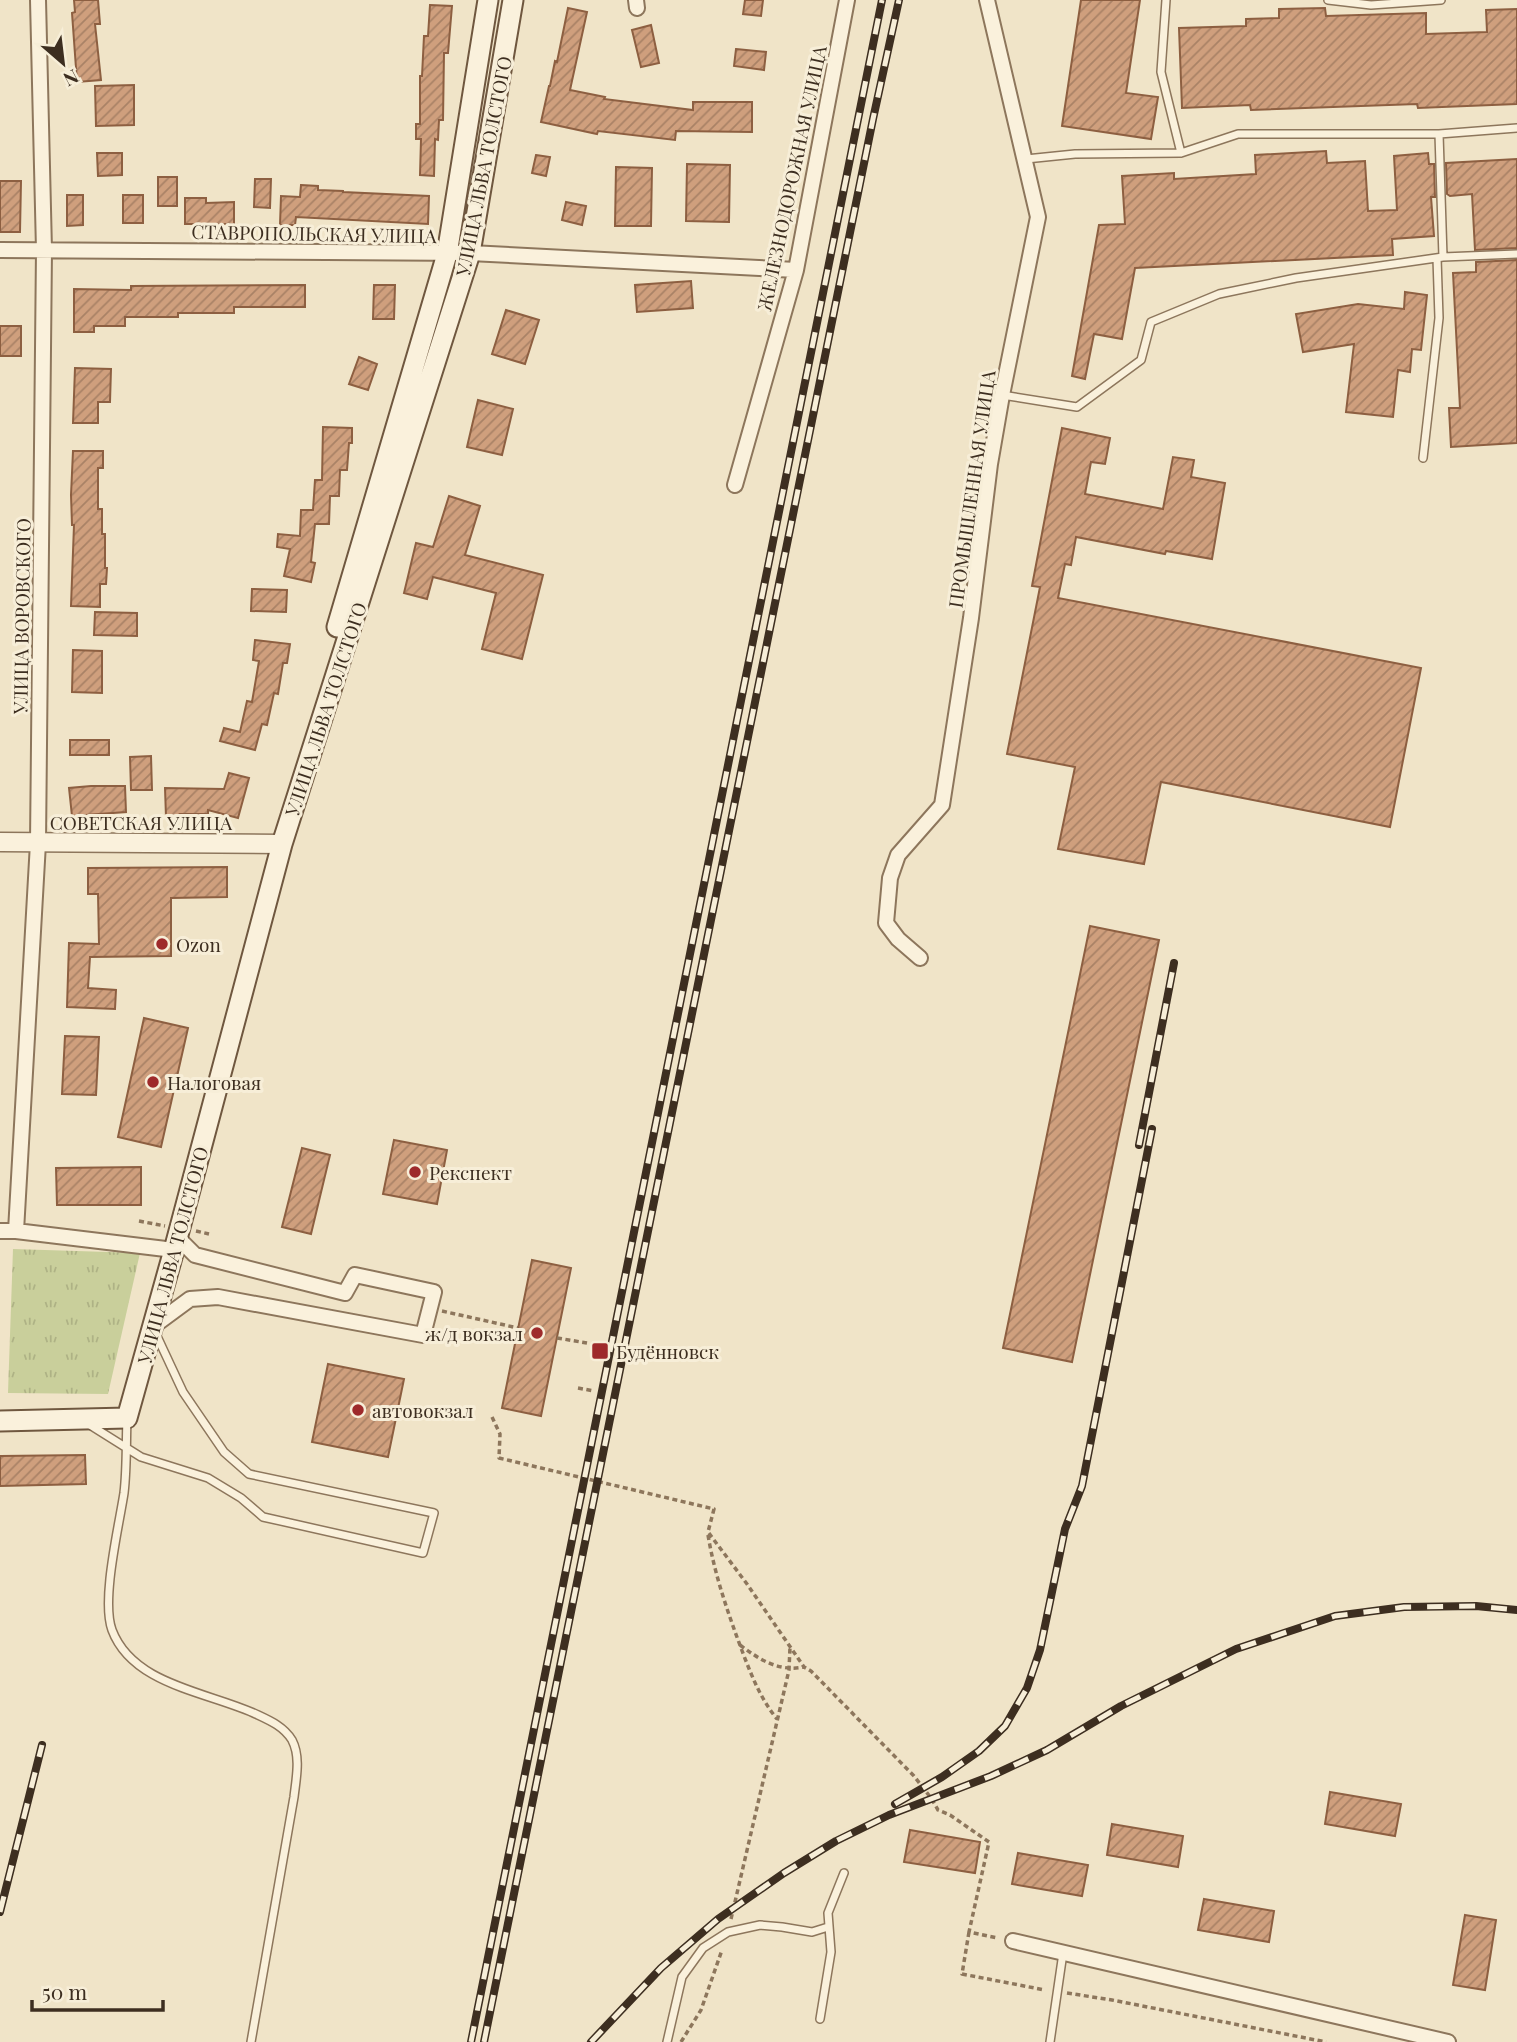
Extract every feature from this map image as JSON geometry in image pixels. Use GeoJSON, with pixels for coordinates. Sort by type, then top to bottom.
{"type":"FeatureCollection","features":[{"type":"Feature","properties":{"kind":"main road","name":"УЛИЦА ЛЬВА ТОЛСТОГО"},"geometry":{"type":"LineString","coordinates":[[127,1418],[176,1244],[278,844],[447,254],[488,0]]}},
{"type":"Feature","properties":{"kind":"main road","name":"УЛИЦА ЛЬВА ТОЛСТОГО"},"geometry":{"type":"LineString","coordinates":[[278,844],[470,253],[513,0]]}},
{"type":"Feature","properties":{"kind":"main road"},"geometry":{"type":"LineString","coordinates":[[0,1421],[127,1418]]}},
{"type":"Feature","properties":{"kind":"street","name":"УЛИЦА ВОРОВСКОГО"},"geometry":{"type":"LineString","coordinates":[[16,1231],[38,843],[44,250],[38,0]]}},
{"type":"Feature","properties":{"kind":"street","name":"ЖЕЛЕЗНОДОРОЖНАЯ УЛИЦА"},"geometry":{"type":"LineString","coordinates":[[735,485],[796,270],[847,0]]}},
{"type":"Feature","properties":{"kind":"street","name":"ПРОМЫШЛЕННАЯ УЛИЦА"},"geometry":{"type":"LineString","coordinates":[[920,958],[898,939],[886,923],[890,878],[898,855],[942,805],[970,632],[990,464],[1038,217],[987,0]]}},
{"type":"Feature","properties":{"kind":"street","name":"СТАВРОПОЛЬСКАЯ УЛИЦА"},"geometry":{"type":"LineString","coordinates":[[0,250],[470,253],[796,270]]}},
{"type":"Feature","properties":{"kind":"street","name":"СОВЕТСКАЯ УЛИЦА"},"geometry":{"type":"LineString","coordinates":[[0,842],[278,844]]}},
{"type":"Feature","properties":{"kind":"street"},"geometry":{"type":"LineString","coordinates":[[0,1231],[176,1244],[195,1255],[345,1293],[355,1275],[434,1292],[423,1335],[218,1297],[190,1299],[152,1327]]}},
{"type":"Feature","properties":{"kind":"street"},"geometry":{"type":"LineString","coordinates":[[1013,1941],[1448,2042]]}},
{"type":"Feature","properties":{"kind":"lane"},"geometry":{"type":"LineString","coordinates":[[1166,0],[1161,72],[1181,153]]}},
{"type":"Feature","properties":{"kind":"lane"},"geometry":{"type":"LineString","coordinates":[[1328,0],[1371,5],[1441,0]]}},
{"type":"Feature","properties":{"kind":"lane"},"geometry":{"type":"LineString","coordinates":[[1026,159],[1075,154],[1181,153],[1238,134],[1439,134],[1517,128]]}},
{"type":"Feature","properties":{"kind":"lane"},"geometry":{"type":"LineString","coordinates":[[1423,458],[1439,318],[1439,134]]}},
{"type":"Feature","properties":{"kind":"lane"},"geometry":{"type":"LineString","coordinates":[[1002,395],[1077,407],[1141,360],[1152,322],[1219,294],[1296,278],[1440,258],[1517,254]]}},
{"type":"Feature","properties":{"kind":"lane"},"geometry":{"type":"LineString","coordinates":[[81,1419],[141,1458],[208,1478],[241,1498],[263,1517],[423,1553],[434,1513],[249,1474],[224,1452],[183,1391],[152,1327]]}},
{"type":"Feature","properties":{"kind":"lane"},"geometry":{"type":"LineString","coordinates":[[127,1418],[124,1489],[108,1601],[110,1626],[118,1644],[139,1667],[156,1677],[278,1724],[292,1741],[298,1763],[251,2042]]}},
{"type":"Feature","properties":{"kind":"lane"},"geometry":{"type":"LineString","coordinates":[[820,2019],[831,1952],[828,1913],[844,1874]]}},
{"type":"Feature","properties":{"kind":"lane"},"geometry":{"type":"LineString","coordinates":[[667,2042],[682,1977],[703,1948],[729,1932],[760,1925],[812,1931],[828,1927]]}},
{"type":"Feature","properties":{"kind":"lane"},"geometry":{"type":"LineString","coordinates":[[1050,2042],[1063,1952]]}},
{"type":"Feature","properties":{"kind":"path"},"geometry":{"type":"LineString","coordinates":[[430,1308],[518,1328]]}},
{"type":"Feature","properties":{"kind":"path"},"geometry":{"type":"LineString","coordinates":[[557,1338],[587,1343]]}},
{"type":"Feature","properties":{"kind":"path"},"geometry":{"type":"LineString","coordinates":[[578,1388],[594,1391]]}},
{"type":"Feature","properties":{"kind":"path"},"geometry":{"type":"LineString","coordinates":[[492,1417],[500,1434],[499,1458],[714,1509],[708,1532],[719,1586],[756,1688],[777,1718]]}},
{"type":"Feature","properties":{"kind":"path"},"geometry":{"type":"LineString","coordinates":[[708,1532],[804,1667],[914,1776],[938,1810],[950,1815],[989,1842],[962,1973],[1326,2042]]}},
{"type":"Feature","properties":{"kind":"path"},"geometry":{"type":"LineString","coordinates":[[738,1643],[754,1655],[789,1670],[804,1667]]}},
{"type":"Feature","properties":{"kind":"path"},"geometry":{"type":"LineString","coordinates":[[681,2042],[701,2010],[729,1932],[789,1670],[790,1644]]}},
{"type":"Feature","properties":{"kind":"path"},"geometry":{"type":"LineString","coordinates":[[969,1932],[1013,1941]]}},
{"type":"Feature","properties":{"kind":"green space"},"geometry":{"type":"Polygon","coordinates":[[[13,1249],[140,1253],[108,1394],[8,1393],[13,1249]]]}},
{"type":"Feature","properties":{"kind":"building"},"geometry":{"type":"Polygon","coordinates":[[[74,0],[98,0],[100,24],[95,24],[101,80],[77,82],[72,13],[75,12],[74,0]]]}},
{"type":"Feature","properties":{"kind":"building"},"geometry":{"type":"Polygon","coordinates":[[[745,0],[763,0],[761,16],[743,14],[745,0]]]}},
{"type":"Feature","properties":{"kind":"building"},"geometry":{"type":"Polygon","coordinates":[[[1081,0],[1140,0],[1126,93],[1158,97],[1151,139],[1062,126],[1081,0]]]}},
{"type":"Feature","properties":{"kind":"building"},"geometry":{"type":"Polygon","coordinates":[[[430,5],[452,6],[448,53],[444,53],[443,120],[439,120],[438,140],[435,139],[434,176],[420,175],[421,139],[416,139],[416,124],[420,124],[420,76],[424,36],[428,36],[430,5]]]}},
{"type":"Feature","properties":{"kind":"building"},"geometry":{"type":"Polygon","coordinates":[[[568,8],[587,12],[570,90],[605,97],[604,99],[693,110],[693,102],[752,102],[752,132],[676,131],[675,140],[598,131],[597,134],[541,122],[568,8]]]}},
{"type":"Feature","properties":{"kind":"building"},"geometry":{"type":"Polygon","coordinates":[[[1325,8],[1326,16],[1426,13],[1426,34],[1487,32],[1486,10],[1517,9],[1517,104],[1418,108],[1417,104],[1251,110],[1250,105],[1182,108],[1179,28],[1246,26],[1246,19],[1279,18],[1279,9],[1325,8]]]}},
{"type":"Feature","properties":{"kind":"building"},"geometry":{"type":"Polygon","coordinates":[[[651,25],[659,63],[641,67],[632,30],[651,25]]]}},
{"type":"Feature","properties":{"kind":"building"},"geometry":{"type":"Polygon","coordinates":[[[736,49],[766,52],[764,70],[734,66],[736,49]]]}},
{"type":"Feature","properties":{"kind":"building"},"geometry":{"type":"Polygon","coordinates":[[[134,85],[134,125],[96,126],[95,86],[134,85]]]}},
{"type":"Feature","properties":{"kind":"building"},"geometry":{"type":"Polygon","coordinates":[[[1326,151],[1327,163],[1365,161],[1368,211],[1397,210],[1394,156],[1428,153],[1429,164],[1434,164],[1435,197],[1431,197],[1434,236],[1392,239],[1393,255],[1135,268],[1122,339],[1094,334],[1085,379],[1072,376],[1099,225],[1125,224],[1122,176],[1174,173],[1174,179],[1256,174],[1255,155],[1326,151]]]}},
{"type":"Feature","properties":{"kind":"building"},"geometry":{"type":"Polygon","coordinates":[[[97,153],[122,153],[122,175],[98,176],[97,153]]]}},
{"type":"Feature","properties":{"kind":"building"},"geometry":{"type":"Polygon","coordinates":[[[536,155],[550,157],[546,176],[532,173],[536,155]]]}},
{"type":"Feature","properties":{"kind":"building"},"geometry":{"type":"Polygon","coordinates":[[[1517,159],[1517,248],[1475,250],[1472,194],[1447,194],[1446,163],[1517,159]]]}},
{"type":"Feature","properties":{"kind":"building"},"geometry":{"type":"Polygon","coordinates":[[[687,164],[730,165],[729,222],[686,221],[687,164]]]}},
{"type":"Feature","properties":{"kind":"building"},"geometry":{"type":"Polygon","coordinates":[[[616,167],[652,168],[651,226],[615,226],[616,167]]]}},
{"type":"Feature","properties":{"kind":"building"},"geometry":{"type":"Polygon","coordinates":[[[158,177],[177,177],[177,206],[158,206],[158,177]]]}},
{"type":"Feature","properties":{"kind":"building"},"geometry":{"type":"Polygon","coordinates":[[[255,179],[271,179],[270,208],[254,207],[255,179]]]}},
{"type":"Feature","properties":{"kind":"building"},"geometry":{"type":"Polygon","coordinates":[[[0,181],[21,181],[20,232],[0,232],[0,181]]]}},
{"type":"Feature","properties":{"kind":"building"},"geometry":{"type":"Polygon","coordinates":[[[301,185],[318,186],[318,190],[429,196],[428,224],[296,217],[295,225],[280,225],[281,196],[300,197],[301,185]]]}},
{"type":"Feature","properties":{"kind":"building"},"geometry":{"type":"Polygon","coordinates":[[[67,195],[83,195],[83,225],[67,226],[67,195]]]}},
{"type":"Feature","properties":{"kind":"building"},"geometry":{"type":"Polygon","coordinates":[[[123,195],[143,195],[143,223],[123,223],[123,195]]]}},
{"type":"Feature","properties":{"kind":"building"},"geometry":{"type":"Polygon","coordinates":[[[185,198],[206,198],[206,203],[234,202],[234,224],[185,224],[185,198]]]}},
{"type":"Feature","properties":{"kind":"building"},"geometry":{"type":"Polygon","coordinates":[[[566,202],[586,206],[582,225],[562,220],[566,202]]]}},
{"type":"Feature","properties":{"kind":"building"},"geometry":{"type":"Polygon","coordinates":[[[1517,260],[1517,443],[1451,447],[1449,408],[1460,408],[1453,273],[1476,272],[1476,262],[1517,260]]]}},
{"type":"Feature","properties":{"kind":"building"},"geometry":{"type":"Polygon","coordinates":[[[691,281],[693,308],[637,312],[635,285],[691,281]]]}},
{"type":"Feature","properties":{"kind":"building"},"geometry":{"type":"Polygon","coordinates":[[[305,285],[305,307],[234,307],[234,313],[125,317],[125,326],[94,326],[94,332],[74,332],[74,289],[305,285]]]}},
{"type":"Feature","properties":{"kind":"building"},"geometry":{"type":"Polygon","coordinates":[[[374,285],[395,285],[394,319],[373,319],[374,285]]]}},
{"type":"Feature","properties":{"kind":"building"},"geometry":{"type":"Polygon","coordinates":[[[1405,292],[1427,295],[1421,350],[1412,349],[1410,372],[1398,370],[1393,417],[1346,412],[1354,344],[1303,352],[1296,314],[1358,304],[1404,309],[1405,292]]]}},
{"type":"Feature","properties":{"kind":"building"},"geometry":{"type":"Polygon","coordinates":[[[506,310],[539,320],[525,364],[492,354],[506,310]]]}},
{"type":"Feature","properties":{"kind":"building"},"geometry":{"type":"Polygon","coordinates":[[[0,326],[21,326],[21,356],[0,356],[0,326]]]}},
{"type":"Feature","properties":{"kind":"building"},"geometry":{"type":"Polygon","coordinates":[[[359,357],[377,364],[368,390],[349,384],[359,357]]]}},
{"type":"Feature","properties":{"kind":"building"},"geometry":{"type":"Polygon","coordinates":[[[75,368],[111,369],[110,402],[98,402],[98,423],[73,423],[75,368]]]}},
{"type":"Feature","properties":{"kind":"building"},"geometry":{"type":"Polygon","coordinates":[[[478,400],[513,409],[502,455],[467,447],[478,400]]]}},
{"type":"Feature","properties":{"kind":"building"},"geometry":{"type":"Polygon","coordinates":[[[323,427],[352,428],[352,443],[349,443],[347,470],[340,470],[339,496],[330,496],[329,524],[315,524],[311,562],[315,563],[311,582],[284,576],[290,549],[277,547],[278,534],[300,536],[301,510],[313,510],[315,480],[322,480],[323,427]]]}},
{"type":"Feature","properties":{"kind":"building"},"geometry":{"type":"Polygon","coordinates":[[[1062,428],[1110,438],[1105,464],[1091,462],[1085,494],[1163,509],[1173,457],[1194,460],[1191,477],[1225,483],[1212,559],[1166,551],[1165,554],[1076,537],[1071,565],[1065,564],[1058,598],[1421,668],[1390,827],[1161,782],[1144,864],[1058,849],[1075,767],[1007,754],[1040,587],[1032,586],[1062,428]]]}},
{"type":"Feature","properties":{"kind":"building"},"geometry":{"type":"Polygon","coordinates":[[[73,451],[103,451],[103,468],[98,468],[98,509],[102,509],[102,534],[105,534],[107,568],[106,584],[100,584],[100,607],[71,606],[73,451]]]}},
{"type":"Feature","properties":{"kind":"building"},"geometry":{"type":"Polygon","coordinates":[[[449,496],[480,506],[465,555],[543,575],[522,659],[482,649],[496,593],[433,577],[427,599],[404,593],[416,543],[433,547],[449,496]]]}},
{"type":"Feature","properties":{"kind":"building"},"geometry":{"type":"Polygon","coordinates":[[[252,589],[287,590],[286,612],[251,611],[252,589]]]}},
{"type":"Feature","properties":{"kind":"building"},"geometry":{"type":"Polygon","coordinates":[[[95,612],[137,613],[137,636],[94,635],[95,612]]]}},
{"type":"Feature","properties":{"kind":"building"},"geometry":{"type":"Polygon","coordinates":[[[255,640],[290,644],[287,663],[283,663],[278,694],[274,693],[267,725],[262,724],[255,750],[220,741],[224,728],[240,732],[247,701],[252,702],[259,661],[253,660],[255,640]]]}},
{"type":"Feature","properties":{"kind":"building"},"geometry":{"type":"Polygon","coordinates":[[[73,650],[102,651],[102,693],[72,692],[73,650]]]}},
{"type":"Feature","properties":{"kind":"building"},"geometry":{"type":"Polygon","coordinates":[[[70,740],[109,740],[109,755],[70,755],[70,740]]]}},
{"type":"Feature","properties":{"kind":"building"},"geometry":{"type":"Polygon","coordinates":[[[151,756],[152,790],[131,790],[130,757],[151,756]]]}},
{"type":"Feature","properties":{"kind":"building"},"geometry":{"type":"Polygon","coordinates":[[[229,773],[249,778],[238,818],[208,810],[208,814],[166,817],[165,788],[224,789],[229,773]]]}},
{"type":"Feature","properties":{"kind":"building"},"geometry":{"type":"Polygon","coordinates":[[[125,786],[126,812],[72,816],[69,788],[125,786]]]}},
{"type":"Feature","properties":{"kind":"building"},"geometry":{"type":"Polygon","coordinates":[[[227,867],[227,897],[171,898],[171,956],[90,957],[88,988],[116,990],[115,1009],[67,1007],[69,943],[99,944],[98,894],[88,894],[88,868],[227,867]]]}},
{"type":"Feature","properties":{"kind":"building"},"geometry":{"type":"Polygon","coordinates":[[[1090,926],[1159,940],[1072,1362],[1003,1348],[1090,926]]]}},
{"type":"Feature","properties":{"kind":"building","name":"Налоговая"},"geometry":{"type":"Polygon","coordinates":[[[144,1018],[188,1028],[161,1147],[118,1137],[144,1018]]]}},
{"type":"Feature","properties":{"kind":"building"},"geometry":{"type":"Polygon","coordinates":[[[65,1036],[99,1037],[96,1095],[62,1094],[65,1036]]]}},
{"type":"Feature","properties":{"kind":"building","name":"Рекспект"},"geometry":{"type":"Polygon","coordinates":[[[394,1140],[447,1150],[437,1204],[383,1194],[394,1140]]]}},
{"type":"Feature","properties":{"kind":"building"},"geometry":{"type":"Polygon","coordinates":[[[302,1148],[330,1155],[311,1234],[282,1227],[302,1148]]]}},
{"type":"Feature","properties":{"kind":"building"},"geometry":{"type":"Polygon","coordinates":[[[141,1167],[141,1205],[57,1205],[56,1168],[141,1167]]]}},
{"type":"Feature","properties":{"kind":"building","name":"ж/д вокзал"},"geometry":{"type":"Polygon","coordinates":[[[532,1260],[571,1268],[541,1416],[502,1408],[532,1260]]]}},
{"type":"Feature","properties":{"kind":"building","name":"автовокзал"},"geometry":{"type":"Polygon","coordinates":[[[328,1364],[404,1379],[388,1457],[312,1442],[328,1364]]]}},
{"type":"Feature","properties":{"kind":"building"},"geometry":{"type":"Polygon","coordinates":[[[85,1455],[86,1484],[0,1486],[0,1456],[85,1455]]]}},
{"type":"Feature","properties":{"kind":"building"},"geometry":{"type":"Polygon","coordinates":[[[1330,1792],[1401,1804],[1395,1836],[1325,1824],[1330,1792]]]}},
{"type":"Feature","properties":{"kind":"building"},"geometry":{"type":"Polygon","coordinates":[[[1112,1824],[1183,1836],[1178,1867],[1107,1855],[1112,1824]]]}},
{"type":"Feature","properties":{"kind":"building"},"geometry":{"type":"Polygon","coordinates":[[[910,1830],[980,1842],[975,1873],[904,1862],[910,1830]]]}},
{"type":"Feature","properties":{"kind":"building"},"geometry":{"type":"Polygon","coordinates":[[[1018,1853],[1088,1865],[1082,1896],[1012,1884],[1018,1853]]]}},
{"type":"Feature","properties":{"kind":"building"},"geometry":{"type":"Polygon","coordinates":[[[1204,1899],[1274,1911],[1269,1942],[1198,1930],[1204,1899]]]}},
{"type":"Feature","properties":{"kind":"building"},"geometry":{"type":"Polygon","coordinates":[[[1465,1915],[1496,1920],[1485,1990],[1453,1985],[1465,1915]]]}},
{"type":"Feature","properties":{"kind":"railway"},"geometry":{"type":"LineString","coordinates":[[471,2042],[882,0]]}},
{"type":"Feature","properties":{"kind":"railway"},"geometry":{"type":"LineString","coordinates":[[484,2042],[899,0]]}},
{"type":"Feature","properties":{"kind":"railway"},"geometry":{"type":"LineString","coordinates":[[1139,1145],[1174,963]]}},
{"type":"Feature","properties":{"kind":"railway"},"geometry":{"type":"LineString","coordinates":[[895,1804],[942,1777],[979,1751],[1005,1726],[1027,1688],[1040,1650],[1065,1529],[1082,1486],[1152,1129]]}},
{"type":"Feature","properties":{"kind":"railway"},"geometry":{"type":"LineString","coordinates":[[591,2042],[661,1968],[718,1919],[836,1841],[889,1815],[991,1776],[1047,1750],[1121,1706],[1236,1649],[1335,1616],[1404,1607],[1476,1606],[1517,1610]]}},
{"type":"Feature","properties":{"kind":"railway"},"geometry":{"type":"LineString","coordinates":[[0,1912],[42,1745]]}},
{"type":"Feature","properties":{"kind":"place","name":"Ozon"},"geometry":{"type":"Point","coordinates":[162,944]}},
{"type":"Feature","properties":{"kind":"place","name":"Налоговая"},"geometry":{"type":"Point","coordinates":[153,1082]}},
{"type":"Feature","properties":{"kind":"place","name":"Рекспект"},"geometry":{"type":"Point","coordinates":[415,1172]}},
{"type":"Feature","properties":{"kind":"place","name":"ж/д вокзал"},"geometry":{"type":"Point","coordinates":[537,1333]}},
{"type":"Feature","properties":{"kind":"place","name":"Будённовск"},"geometry":{"type":"Point","coordinates":[600,1351]}},
{"type":"Feature","properties":{"kind":"place","name":"автовокзал"},"geometry":{"type":"Point","coordinates":[358,1410]}}]}
